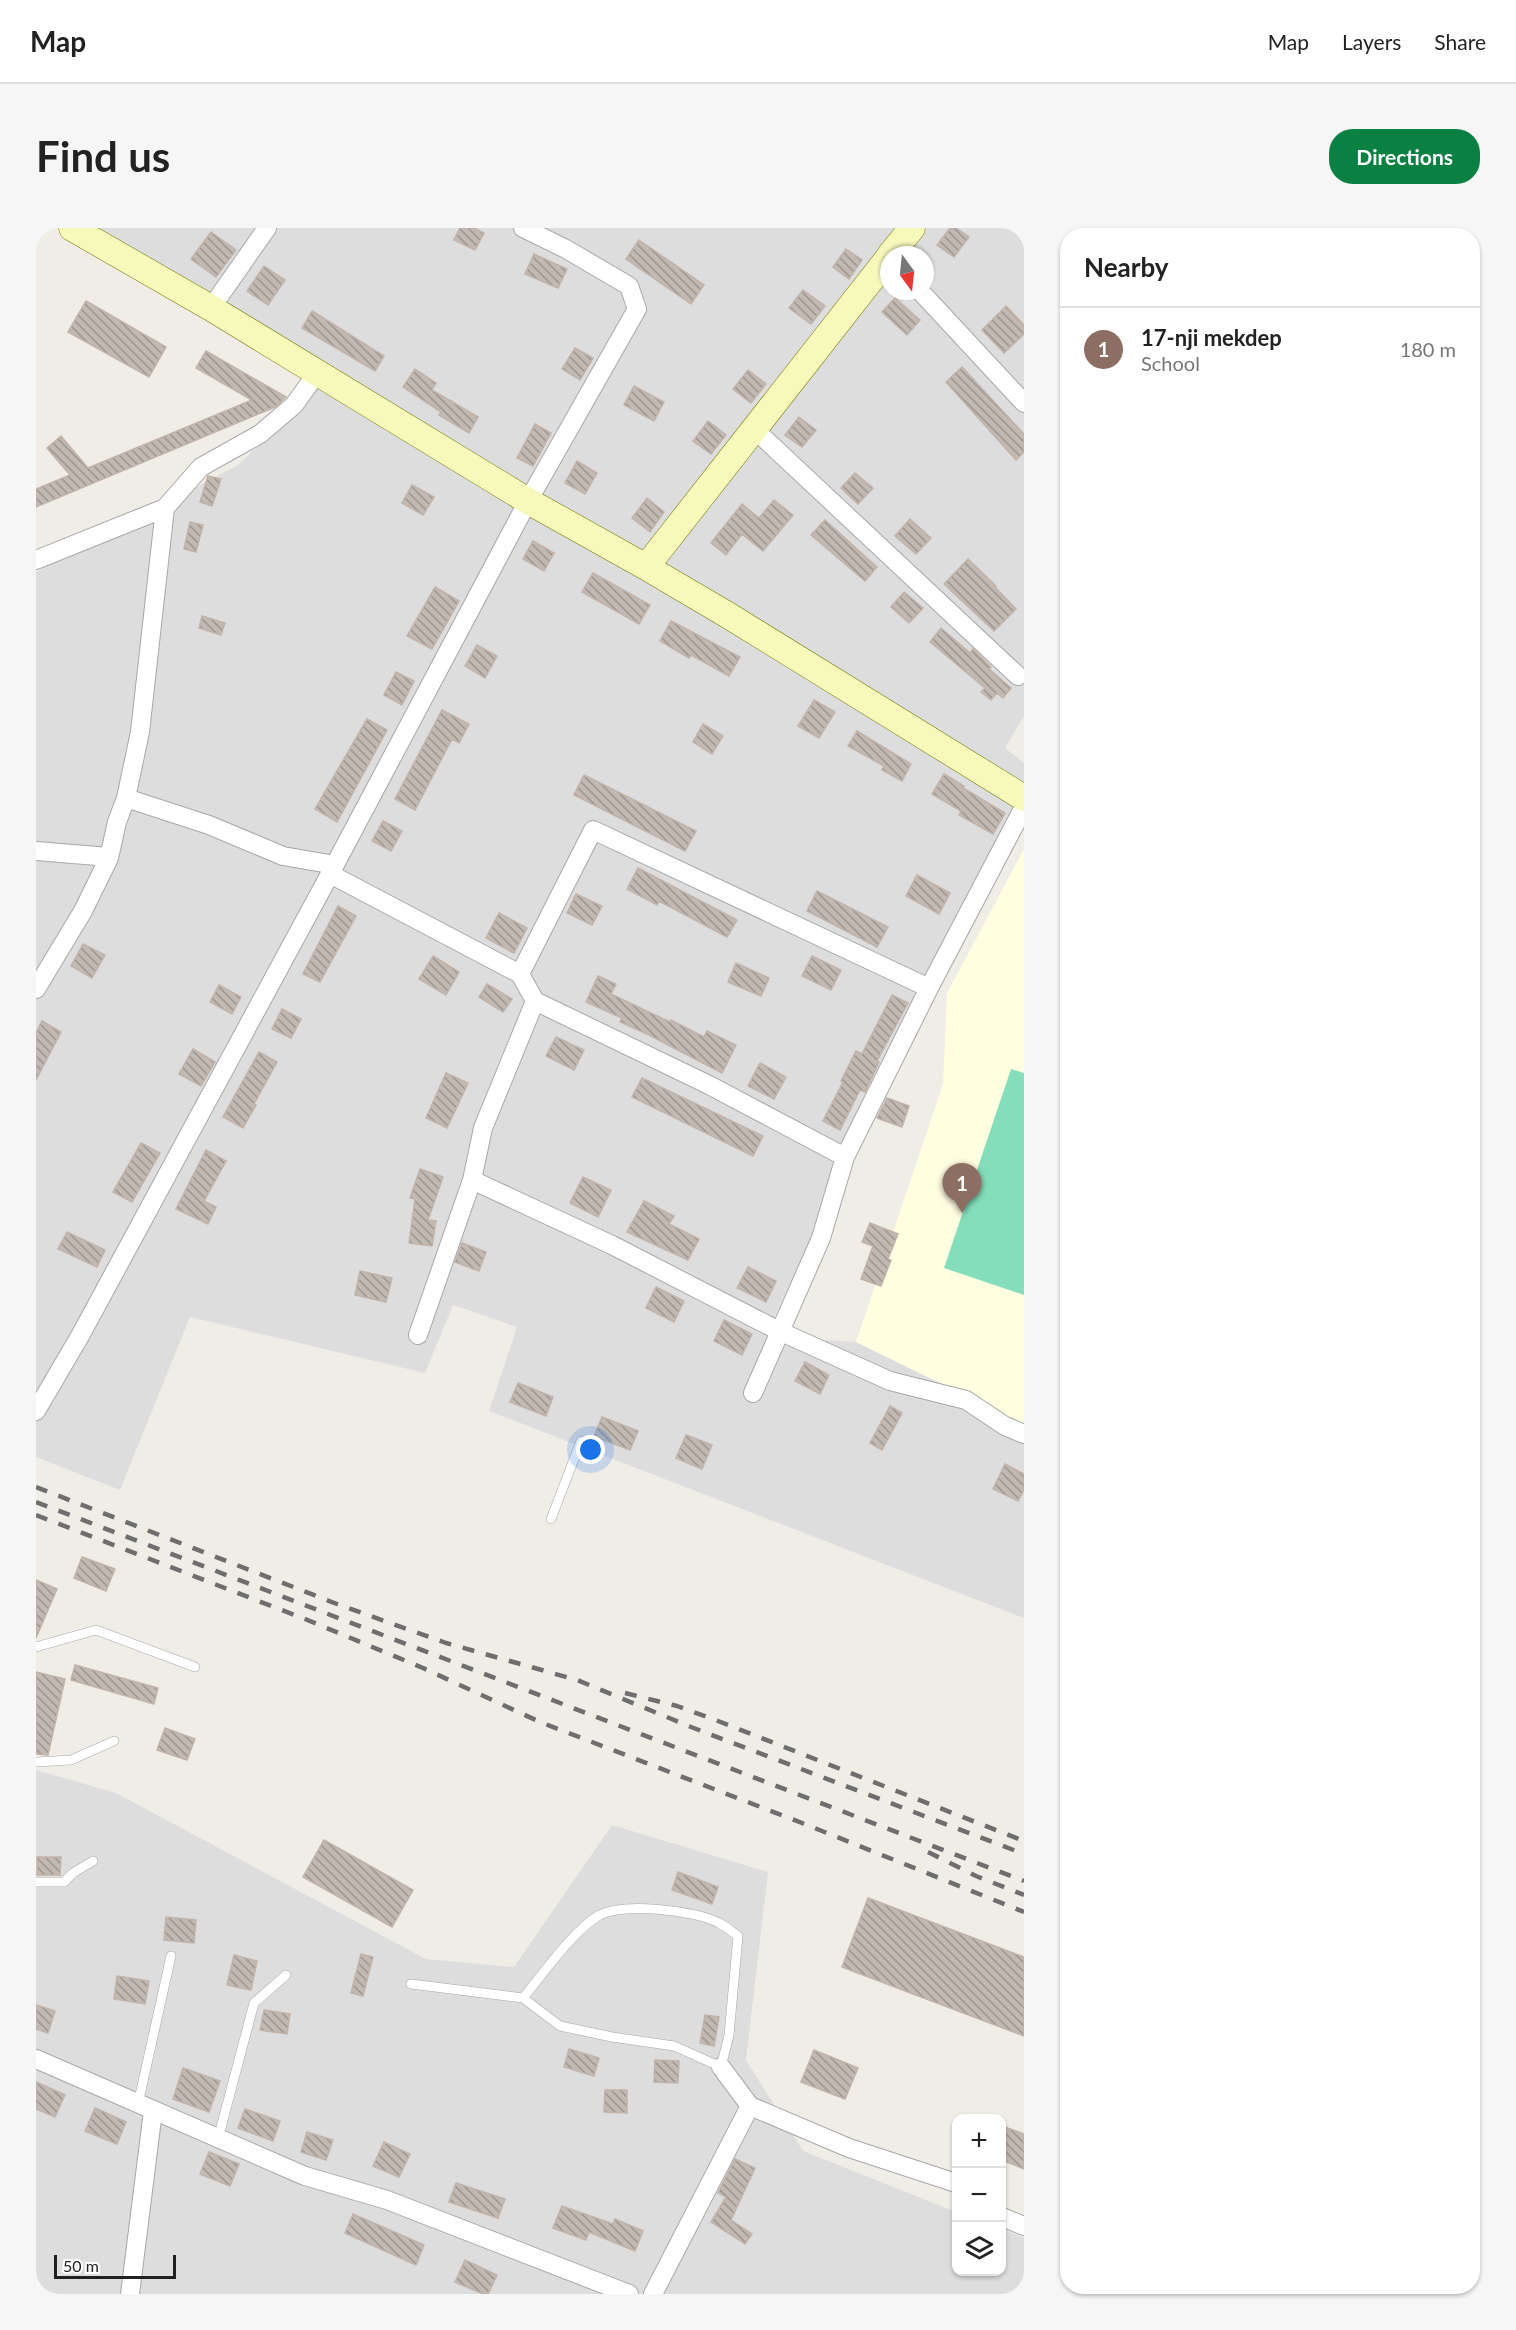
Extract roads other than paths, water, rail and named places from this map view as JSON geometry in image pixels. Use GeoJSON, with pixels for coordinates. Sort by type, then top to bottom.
{"type":"FeatureCollection","features":[{"type":"Feature","properties":{"kind":"street"},"geometry":{"type":"LineString","coordinates":[[72,228],[211,308],[528,501],[646,567],[1024,798]]}},
{"type":"Feature","properties":{"kind":"street"},"geometry":{"type":"LineString","coordinates":[[211,308],[267,228]]}},
{"type":"Feature","properties":{"kind":"street"},"geometry":{"type":"LineString","coordinates":[[36,1411],[80,1336],[333,869],[528,501],[637,309],[629,286],[566,249],[523,228]]}},
{"type":"Feature","properties":{"kind":"street"},"geometry":{"type":"LineString","coordinates":[[898,246],[912,228]]}},
{"type":"Feature","properties":{"kind":"street"},"geometry":{"type":"LineString","coordinates":[[646,567],[880,268]]}},
{"type":"Feature","properties":{"kind":"street"},"geometry":{"type":"LineString","coordinates":[[928,300],[1024,404]]}},
{"type":"Feature","properties":{"kind":"street"},"geometry":{"type":"LineString","coordinates":[[36,560],[165,508],[201,467],[260,434],[294,405],[317,373]]}},
{"type":"Feature","properties":{"kind":"street"},"geometry":{"type":"LineString","coordinates":[[753,428],[1018,676]]}},
{"type":"Feature","properties":{"kind":"street"},"geometry":{"type":"LineString","coordinates":[[36,989],[84,911],[109,857],[117,822],[126,798],[140,732],[165,508]]}},
{"type":"Feature","properties":{"kind":"street"},"geometry":{"type":"LineString","coordinates":[[126,798],[209,825],[283,856],[333,869],[520,974],[535,1001],[709,1085],[845,1157]]}},
{"type":"Feature","properties":{"kind":"street"},"geometry":{"type":"LineString","coordinates":[[753,1393],[821,1238],[845,1157],[929,988],[1024,807]]}},
{"type":"Feature","properties":{"kind":"street"},"geometry":{"type":"LineString","coordinates":[[520,974],[593,830],[929,988]]}},
{"type":"Feature","properties":{"kind":"street"},"geometry":{"type":"LineString","coordinates":[[36,851],[109,857]]}},
{"type":"Feature","properties":{"kind":"street"},"geometry":{"type":"LineString","coordinates":[[417,1335],[472,1180],[483,1128],[535,1001]]}},
{"type":"Feature","properties":{"kind":"street"},"geometry":{"type":"LineString","coordinates":[[472,1180],[612,1245],[779,1331],[890,1382],[966,1400],[1005,1426],[1024,1434]]}},
{"type":"Feature","properties":{"kind":"street"},"geometry":{"type":"LineString","coordinates":[[36,2059],[304,2176],[387,2200],[629,2294]]}},
{"type":"Feature","properties":{"kind":"street"},"geometry":{"type":"LineString","coordinates":[[721,2067],[750,2106],[849,2148],[952,2181]]}},
{"type":"Feature","properties":{"kind":"street"},"geometry":{"type":"LineString","coordinates":[[653,2294],[750,2106]]}},
{"type":"Feature","properties":{"kind":"street"},"geometry":{"type":"LineString","coordinates":[[130,2294],[145,2107]]}},
{"type":"Feature","properties":{"kind":"street"},"geometry":{"type":"LineString","coordinates":[[1006,2219],[1024,2226]]}},
{"type":"Feature","properties":{"kind":"lane"},"geometry":{"type":"LineString","coordinates":[[551,1520],[581,1441]]}},
{"type":"Feature","properties":{"kind":"lane"},"geometry":{"type":"LineString","coordinates":[[36,1647],[96,1630],[195,1667]]}},
{"type":"Feature","properties":{"kind":"lane"},"geometry":{"type":"LineString","coordinates":[[36,1762],[71,1760],[114,1741]]}},
{"type":"Feature","properties":{"kind":"lane"},"geometry":{"type":"LineString","coordinates":[[36,1882],[64,1882],[73,1873],[93,1861]]}},
{"type":"Feature","properties":{"kind":"lane"},"geometry":{"type":"LineString","coordinates":[[411,1984],[523,1998],[560,2026],[612,2037],[674,2046],[721,2067],[729,2035],[738,1936],[718,1922],[667,1910],[624,1908],[598,1916],[569,1943],[523,1998]]}},
{"type":"Feature","properties":{"kind":"lane"},"geometry":{"type":"LineString","coordinates":[[145,2107],[171,1956]]}},
{"type":"Feature","properties":{"kind":"lane"},"geometry":{"type":"LineString","coordinates":[[218,2139],[254,2003],[286,1975]]}},
{"type":"Feature","properties":{"kind":"railway"},"geometry":{"type":"LineString","coordinates":[[36,1487],[337,1604],[446,1643],[577,1680],[691,1727],[1024,1854]]}},
{"type":"Feature","properties":{"kind":"railway"},"geometry":{"type":"LineString","coordinates":[[36,1502],[1024,1881]]}},
{"type":"Feature","properties":{"kind":"railway"},"geometry":{"type":"LineString","coordinates":[[36,1515],[305,1619],[423,1668],[540,1722],[1024,1912]]}},
{"type":"Feature","properties":{"kind":"railway"},"geometry":{"type":"LineString","coordinates":[[625,1693],[677,1706],[718,1721],[1024,1841]]}},
{"type":"Feature","properties":{"kind":"railway"},"geometry":{"type":"LineString","coordinates":[[928,1852],[976,1876],[1024,1895]]}},
{"type":"Feature","properties":{"kind":"place","name":"17-nji mekdep"},"geometry":{"type":"Point","coordinates":[962,1213]}}]}
